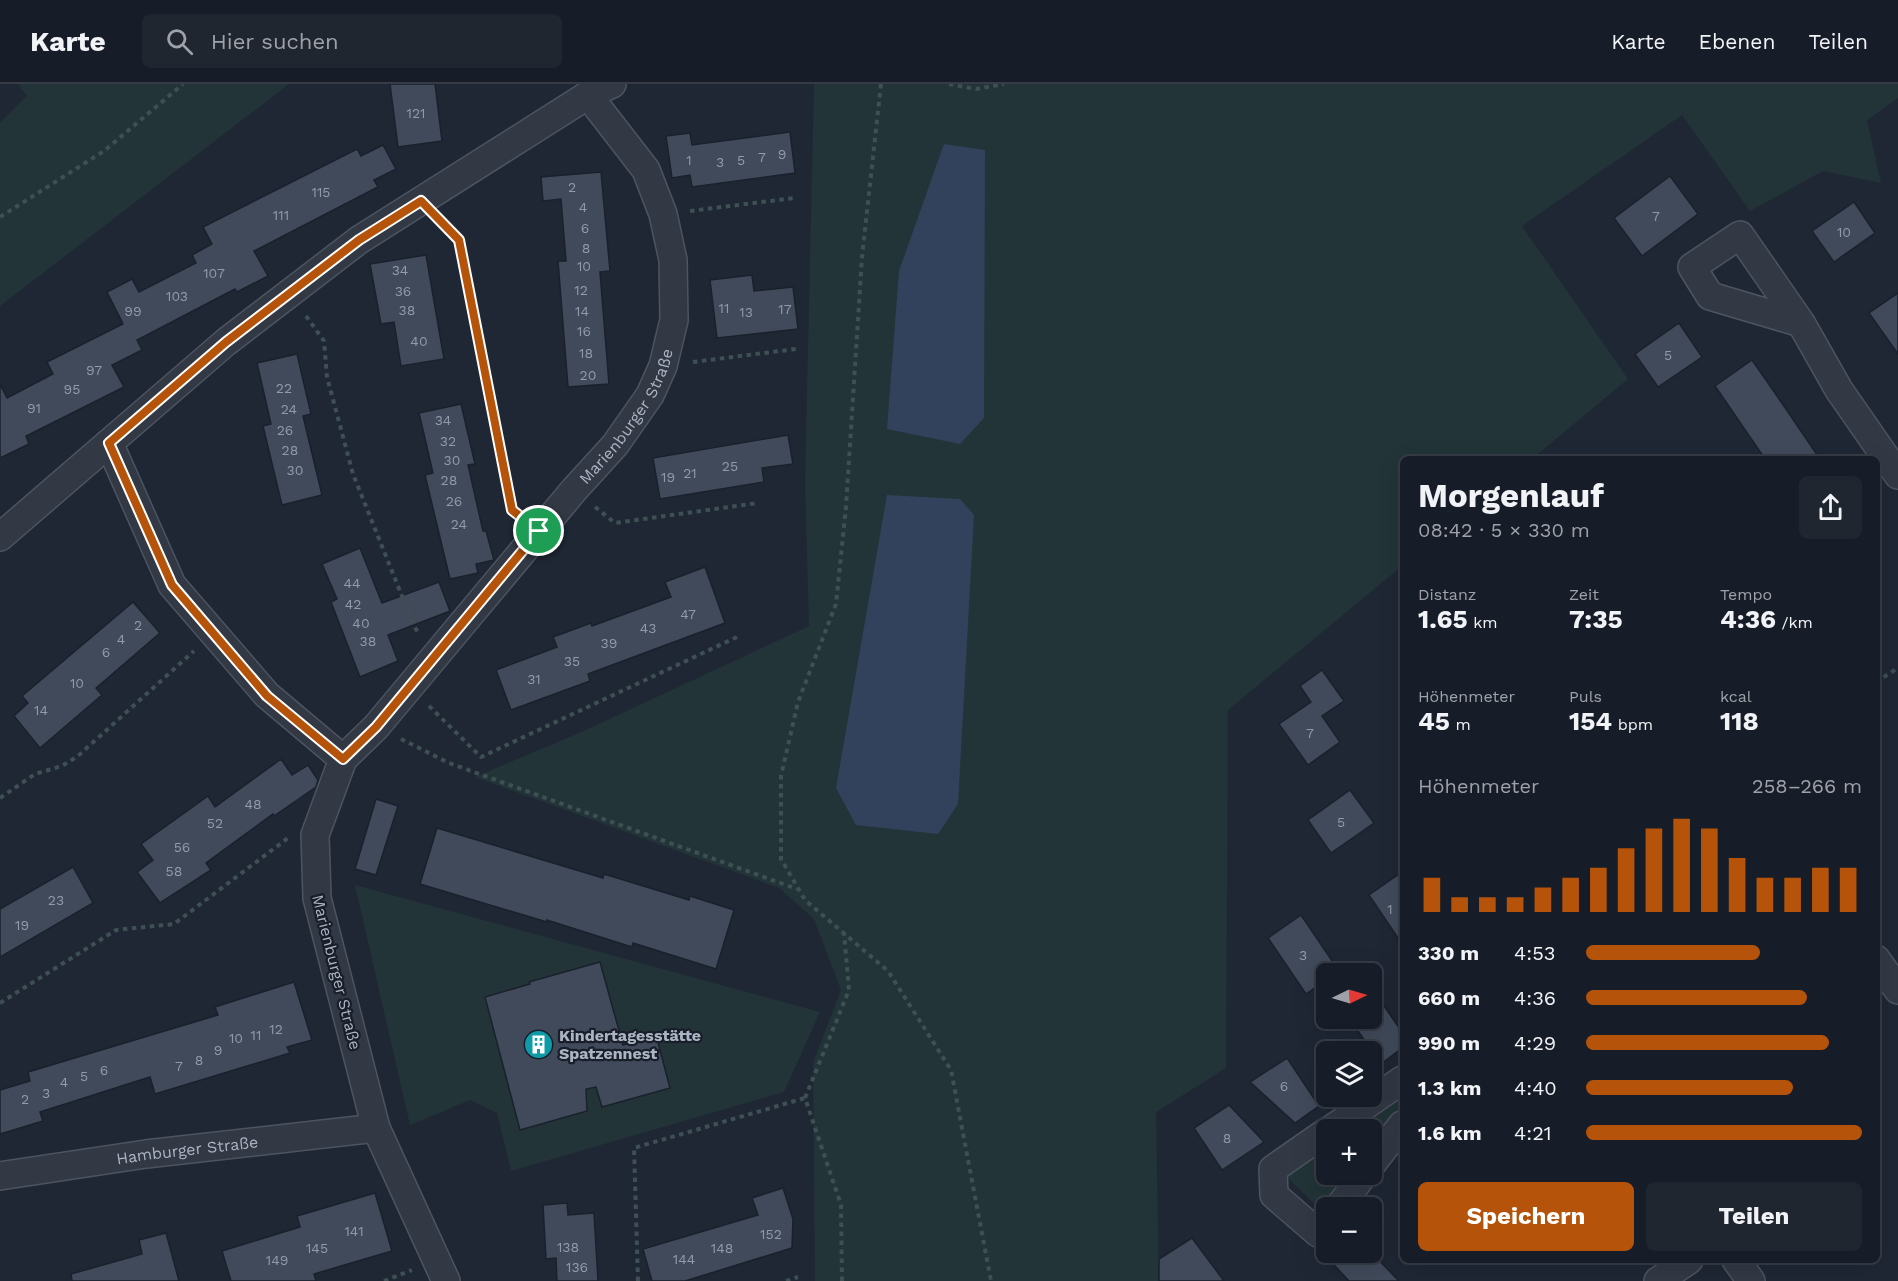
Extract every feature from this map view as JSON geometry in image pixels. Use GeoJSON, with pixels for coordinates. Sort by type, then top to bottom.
{"type":"FeatureCollection","features":[{"type":"Feature","properties":{"kind":"street"},"geometry":{"type":"LineString","coordinates":[[0,537],[226,342],[359,240],[600,90]]}},
{"type":"Feature","properties":{"kind":"street","name":"Marienburger Straße"},"geometry":{"type":"LineString","coordinates":[[446,1281],[376,1128],[317,898],[315,835],[343,759],[376,727],[539,531],[615,446],[650,395],[663,366],[674,320],[674,260],[663,214],[646,170],[600,90]]}},
{"type":"Feature","properties":{"kind":"street"},"geometry":{"type":"LineString","coordinates":[[1801,323],[1839,390],[1898,475]]}},
{"type":"Feature","properties":{"kind":"street"},"geometry":{"type":"LineString","coordinates":[[109,443],[172,585],[267,696],[343,759]]}},
{"type":"Feature","properties":{"kind":"street"},"geometry":{"type":"LineString","coordinates":[[1880,965],[1898,990]]}},
{"type":"Feature","properties":{"kind":"street"},"geometry":{"type":"LineString","coordinates":[[1346,1119],[1400,1081]]}},
{"type":"Feature","properties":{"kind":"street","name":"Hamburger Straße"},"geometry":{"type":"LineString","coordinates":[[0,1176],[146,1154],[376,1128]]}},
{"type":"Feature","properties":{"kind":"street"},"geometry":{"type":"LineString","coordinates":[[1382,1151],[1400,1128]]}},
{"type":"Feature","properties":{"kind":"street"},"geometry":{"type":"LineString","coordinates":[[1316,1139],[1273,1168],[1274,1195],[1316,1231]]}},
{"type":"Feature","properties":{"kind":"street"},"geometry":{"type":"LineString","coordinates":[[1346,1197],[1356,1185]]}},
{"type":"Feature","properties":{"kind":"street"},"geometry":{"type":"LineString","coordinates":[[1658,1281],[1685,1263]]}},
{"type":"Feature","properties":{"kind":"street"},"geometry":{"type":"LineString","coordinates":[[1738,1263],[1750,1281]]}},
{"type":"Feature","properties":{"kind":"path"},"geometry":{"type":"LineString","coordinates":[[0,217],[104,151],[183,84]]}},
{"type":"Feature","properties":{"kind":"path"},"geometry":{"type":"LineString","coordinates":[[880,84],[862,257],[846,507],[836,604],[798,702],[781,776],[781,858],[805,900],[888,971],[951,1070],[991,1281]]}},
{"type":"Feature","properties":{"kind":"path"},"geometry":{"type":"LineString","coordinates":[[949,84],[976,89],[1004,84]]}},
{"type":"Feature","properties":{"kind":"path"},"geometry":{"type":"LineString","coordinates":[[663,214],[794,198]]}},
{"type":"Feature","properties":{"kind":"path"},"geometry":{"type":"LineString","coordinates":[[421,201],[459,240],[512,510],[539,531]]}},
{"type":"Feature","properties":{"kind":"path"},"geometry":{"type":"LineString","coordinates":[[290,293],[324,341],[327,377],[353,474],[414,626],[435,656]]}},
{"type":"Feature","properties":{"kind":"path"},"geometry":{"type":"LineString","coordinates":[[663,366],[796,349]]}},
{"type":"Feature","properties":{"kind":"path"},"geometry":{"type":"LineString","coordinates":[[574,490],[615,523],[758,502]]}},
{"type":"Feature","properties":{"kind":"path"},"geometry":{"type":"LineString","coordinates":[[0,798],[35,774],[62,766],[78,756],[213,633]]}},
{"type":"Feature","properties":{"kind":"path"},"geometry":{"type":"LineString","coordinates":[[409,687],[481,757],[737,637]]}},
{"type":"Feature","properties":{"kind":"path"},"geometry":{"type":"LineString","coordinates":[[1880,679],[1898,668]]}},
{"type":"Feature","properties":{"kind":"path"},"geometry":{"type":"LineString","coordinates":[[376,727],[448,764],[797,889]]}},
{"type":"Feature","properties":{"kind":"path"},"geometry":{"type":"LineString","coordinates":[[0,1003],[116,930],[174,924],[293,834],[315,835]]}},
{"type":"Feature","properties":{"kind":"path"},"geometry":{"type":"LineString","coordinates":[[842,1281],[841,1205],[805,1098],[849,990],[844,933]]}},
{"type":"Feature","properties":{"kind":"path"},"geometry":{"type":"LineString","coordinates":[[638,1281],[634,1148],[805,1098]]}},
{"type":"Feature","properties":{"kind":"path"},"geometry":{"type":"LineString","coordinates":[[786,1281],[798,1277]]}},
{"type":"Feature","properties":{"kind":"shaded area"},"geometry":{"type":"Polygon","coordinates":[[[18,84],[289,84],[0,306],[0,123],[27,96],[18,84]]]}},
{"type":"Feature","properties":{"kind":"shaded area"},"geometry":{"type":"Polygon","coordinates":[[[814,84],[1898,84],[1898,98],[1867,120],[1881,183],[1823,171],[1750,211],[1682,115],[1522,226],[1628,379],[1536,456],[1400,456],[1400,568],[1228,710],[1226,1068],[1156,1112],[1159,1281],[815,1281],[813,1063],[841,990],[814,919],[779,888],[475,777],[586,730],[809,626],[805,481],[814,84]]]}},
{"type":"Feature","properties":{"kind":"shaded area"},"geometry":{"type":"Polygon","coordinates":[[[355,885],[820,1012],[784,1092],[511,1171],[497,1113],[470,1100],[410,1125],[355,885]]]}},
{"type":"Feature","properties":{"kind":"shaded area"},"geometry":{"type":"Polygon","coordinates":[[[1400,1087],[1400,1114],[1382,1137],[1382,1119],[1373,1119],[1399,1100],[1395,1091],[1400,1087]]]}},
{"type":"Feature","properties":{"kind":"shaded area"},"geometry":{"type":"Polygon","coordinates":[[[1313,1150],[1316,1154],[1316,1185],[1342,1185],[1331,1197],[1316,1197],[1316,1204],[1313,1203],[1289,1179],[1288,1170],[1313,1150]]]}},
{"type":"Feature","properties":{"kind":"water"},"geometry":{"type":"Polygon","coordinates":[[[944,144],[985,150],[984,418],[960,444],[887,429],[899,271],[944,144]]]}},
{"type":"Feature","properties":{"kind":"water"},"geometry":{"type":"Polygon","coordinates":[[[887,495],[960,499],[974,515],[958,804],[938,834],[856,825],[836,788],[887,495]]]}},
{"type":"Feature","properties":{"kind":"building"},"geometry":{"type":"Polygon","coordinates":[[[390,84],[435,84],[442,141],[398,147],[390,84]]]}},
{"type":"Feature","properties":{"kind":"building"},"geometry":{"type":"Polygon","coordinates":[[[790,132],[795,173],[692,187],[690,175],[672,178],[666,136],[690,133],[692,145],[790,132]]]}},
{"type":"Feature","properties":{"kind":"building"},"geometry":{"type":"Polygon","coordinates":[[[383,145],[396,169],[374,180],[378,187],[254,251],[268,276],[237,292],[235,289],[137,340],[142,350],[112,365],[124,387],[26,436],[29,444],[0,458],[0,384],[7,398],[53,374],[47,362],[123,324],[107,292],[132,279],[139,292],[196,263],[192,255],[212,244],[203,227],[357,149],[361,156],[383,145]]]}},
{"type":"Feature","properties":{"kind":"building"},"geometry":{"type":"Polygon","coordinates":[[[601,172],[610,271],[600,272],[609,384],[568,387],[558,261],[566,261],[561,199],[543,201],[541,177],[601,172]]]}},
{"type":"Feature","properties":{"kind":"building"},"geometry":{"type":"Polygon","coordinates":[[[1670,176],[1698,214],[1642,256],[1614,218],[1670,176]]]}},
{"type":"Feature","properties":{"kind":"building"},"geometry":{"type":"Polygon","coordinates":[[[1854,202],[1875,233],[1834,262],[1812,231],[1854,202]]]}},
{"type":"Feature","properties":{"kind":"building"},"geometry":{"type":"Polygon","coordinates":[[[426,255],[444,359],[401,366],[394,322],[381,324],[370,264],[426,255]]]}},
{"type":"Feature","properties":{"kind":"building"},"geometry":{"type":"Polygon","coordinates":[[[752,275],[754,291],[793,287],[798,329],[717,338],[710,280],[752,275]]]}},
{"type":"Feature","properties":{"kind":"building"},"geometry":{"type":"Polygon","coordinates":[[[1898,293],[1898,354],[1869,313],[1898,293]]]}},
{"type":"Feature","properties":{"kind":"building"},"geometry":{"type":"Polygon","coordinates":[[[1679,323],[1702,357],[1658,387],[1635,354],[1679,323]]]}},
{"type":"Feature","properties":{"kind":"building"},"geometry":{"type":"Polygon","coordinates":[[[297,354],[311,414],[303,416],[322,495],[282,505],[263,426],[271,424],[257,363],[297,354]]]}},
{"type":"Feature","properties":{"kind":"building"},"geometry":{"type":"Polygon","coordinates":[[[1752,360],[1818,456],[1763,456],[1715,386],[1752,360]]]}},
{"type":"Feature","properties":{"kind":"building"},"geometry":{"type":"Polygon","coordinates":[[[461,404],[475,464],[468,465],[483,531],[486,531],[494,560],[476,564],[478,573],[450,579],[425,475],[433,473],[419,413],[461,404]]]}},
{"type":"Feature","properties":{"kind":"building"},"geometry":{"type":"Polygon","coordinates":[[[788,435],[793,464],[762,468],[764,482],[660,499],[653,458],[788,435]]]}},
{"type":"Feature","properties":{"kind":"building"},"geometry":{"type":"Polygon","coordinates":[[[360,548],[382,603],[439,582],[450,611],[388,635],[398,661],[360,677],[331,602],[337,599],[322,564],[360,548]]]}},
{"type":"Feature","properties":{"kind":"building"},"geometry":{"type":"Polygon","coordinates":[[[705,567],[725,623],[588,674],[590,681],[511,710],[496,670],[557,647],[553,637],[591,623],[592,626],[671,597],[665,582],[705,567]]]}},
{"type":"Feature","properties":{"kind":"building"},"geometry":{"type":"Polygon","coordinates":[[[133,602],[160,633],[96,688],[102,695],[40,748],[14,716],[28,703],[22,696],[133,602]]]}},
{"type":"Feature","properties":{"kind":"building"},"geometry":{"type":"Polygon","coordinates":[[[1322,670],[1344,701],[1322,716],[1340,742],[1308,765],[1279,724],[1311,702],[1300,686],[1322,670]]]}},
{"type":"Feature","properties":{"kind":"building"},"geometry":{"type":"Polygon","coordinates":[[[281,759],[292,775],[308,765],[318,780],[316,787],[274,816],[273,814],[206,863],[211,870],[160,903],[137,872],[153,860],[141,844],[208,796],[215,807],[281,759]]]}},
{"type":"Feature","properties":{"kind":"building"},"geometry":{"type":"Polygon","coordinates":[[[1350,790],[1374,823],[1331,853],[1308,820],[1350,790]]]}},
{"type":"Feature","properties":{"kind":"building"},"geometry":{"type":"Polygon","coordinates":[[[376,799],[398,806],[376,875],[355,869],[376,799]]]}},
{"type":"Feature","properties":{"kind":"building"},"geometry":{"type":"Polygon","coordinates":[[[437,828],[603,878],[604,874],[689,900],[690,896],[734,910],[716,969],[633,943],[632,947],[420,884],[437,828]]]}},
{"type":"Feature","properties":{"kind":"building"},"geometry":{"type":"Polygon","coordinates":[[[73,867],[93,903],[0,957],[0,909],[73,867]]]}},
{"type":"Feature","properties":{"kind":"building"},"geometry":{"type":"Polygon","coordinates":[[[1400,873],[1400,941],[1369,895],[1400,873]]]}},
{"type":"Feature","properties":{"kind":"building"},"geometry":{"type":"Polygon","coordinates":[[[1301,915],[1334,963],[1316,963],[1316,987],[1306,994],[1268,938],[1301,915]]]}},
{"type":"Feature","properties":{"kind":"building","name":"Kindertagesstätte Spatzennest"},"geometry":{"type":"Polygon","coordinates":[[[600,962],[623,1045],[656,1035],[670,1088],[602,1107],[596,1087],[586,1089],[587,1111],[520,1130],[485,997],[600,962]]]}},
{"type":"Feature","properties":{"kind":"building"},"geometry":{"type":"Polygon","coordinates":[[[294,982],[312,1040],[287,1047],[290,1053],[155,1094],[150,1077],[40,1112],[43,1121],[0,1134],[0,1090],[30,1081],[28,1072],[218,1015],[215,1007],[294,982]]]}},
{"type":"Feature","properties":{"kind":"building"},"geometry":{"type":"Polygon","coordinates":[[[1382,1003],[1400,1029],[1400,1050],[1382,1063],[1382,1041],[1365,1041],[1357,1029],[1382,1029],[1382,1003]]]}},
{"type":"Feature","properties":{"kind":"building"},"geometry":{"type":"Polygon","coordinates":[[[1287,1058],[1318,1107],[1295,1123],[1250,1082],[1287,1058]]]}},
{"type":"Feature","properties":{"kind":"building"},"geometry":{"type":"Polygon","coordinates":[[[1229,1105],[1264,1142],[1222,1170],[1194,1128],[1229,1105]]]}},
{"type":"Feature","properties":{"kind":"building"},"geometry":{"type":"Polygon","coordinates":[[[783,1188],[793,1219],[792,1248],[685,1281],[652,1281],[643,1249],[758,1215],[752,1198],[783,1188]]]}},
{"type":"Feature","properties":{"kind":"building"},"geometry":{"type":"Polygon","coordinates":[[[375,1193],[392,1251],[314,1274],[316,1281],[231,1281],[222,1251],[300,1227],[297,1216],[375,1193]]]}},
{"type":"Feature","properties":{"kind":"building"},"geometry":{"type":"Polygon","coordinates":[[[567,1203],[568,1215],[594,1213],[598,1281],[557,1281],[556,1258],[546,1259],[543,1205],[567,1203]]]}},
{"type":"Feature","properties":{"kind":"building"},"geometry":{"type":"Polygon","coordinates":[[[166,1233],[179,1281],[72,1281],[71,1274],[142,1254],[139,1240],[166,1233]]]}},
{"type":"Feature","properties":{"kind":"building"},"geometry":{"type":"Polygon","coordinates":[[[1192,1238],[1224,1281],[1159,1281],[1159,1259],[1192,1238]]]}},
{"type":"Feature","properties":{"kind":"building"},"geometry":{"type":"Polygon","coordinates":[[[1332,1263],[1382,1263],[1399,1281],[1349,1281],[1332,1263]]]}},
{"type":"Feature","properties":{"kind":"place","name":"Kindertagesstätte Spatzennest"},"geometry":{"type":"Point","coordinates":[538,1044]}},
{"type":"Feature","properties":{"kind":"route"},"geometry":{"type":"LineString","coordinates":[[421,201],[459,240],[512,510],[539,531],[376,727],[343,759],[267,696],[172,585],[109,443],[226,342],[359,240],[421,201]]}}]}
